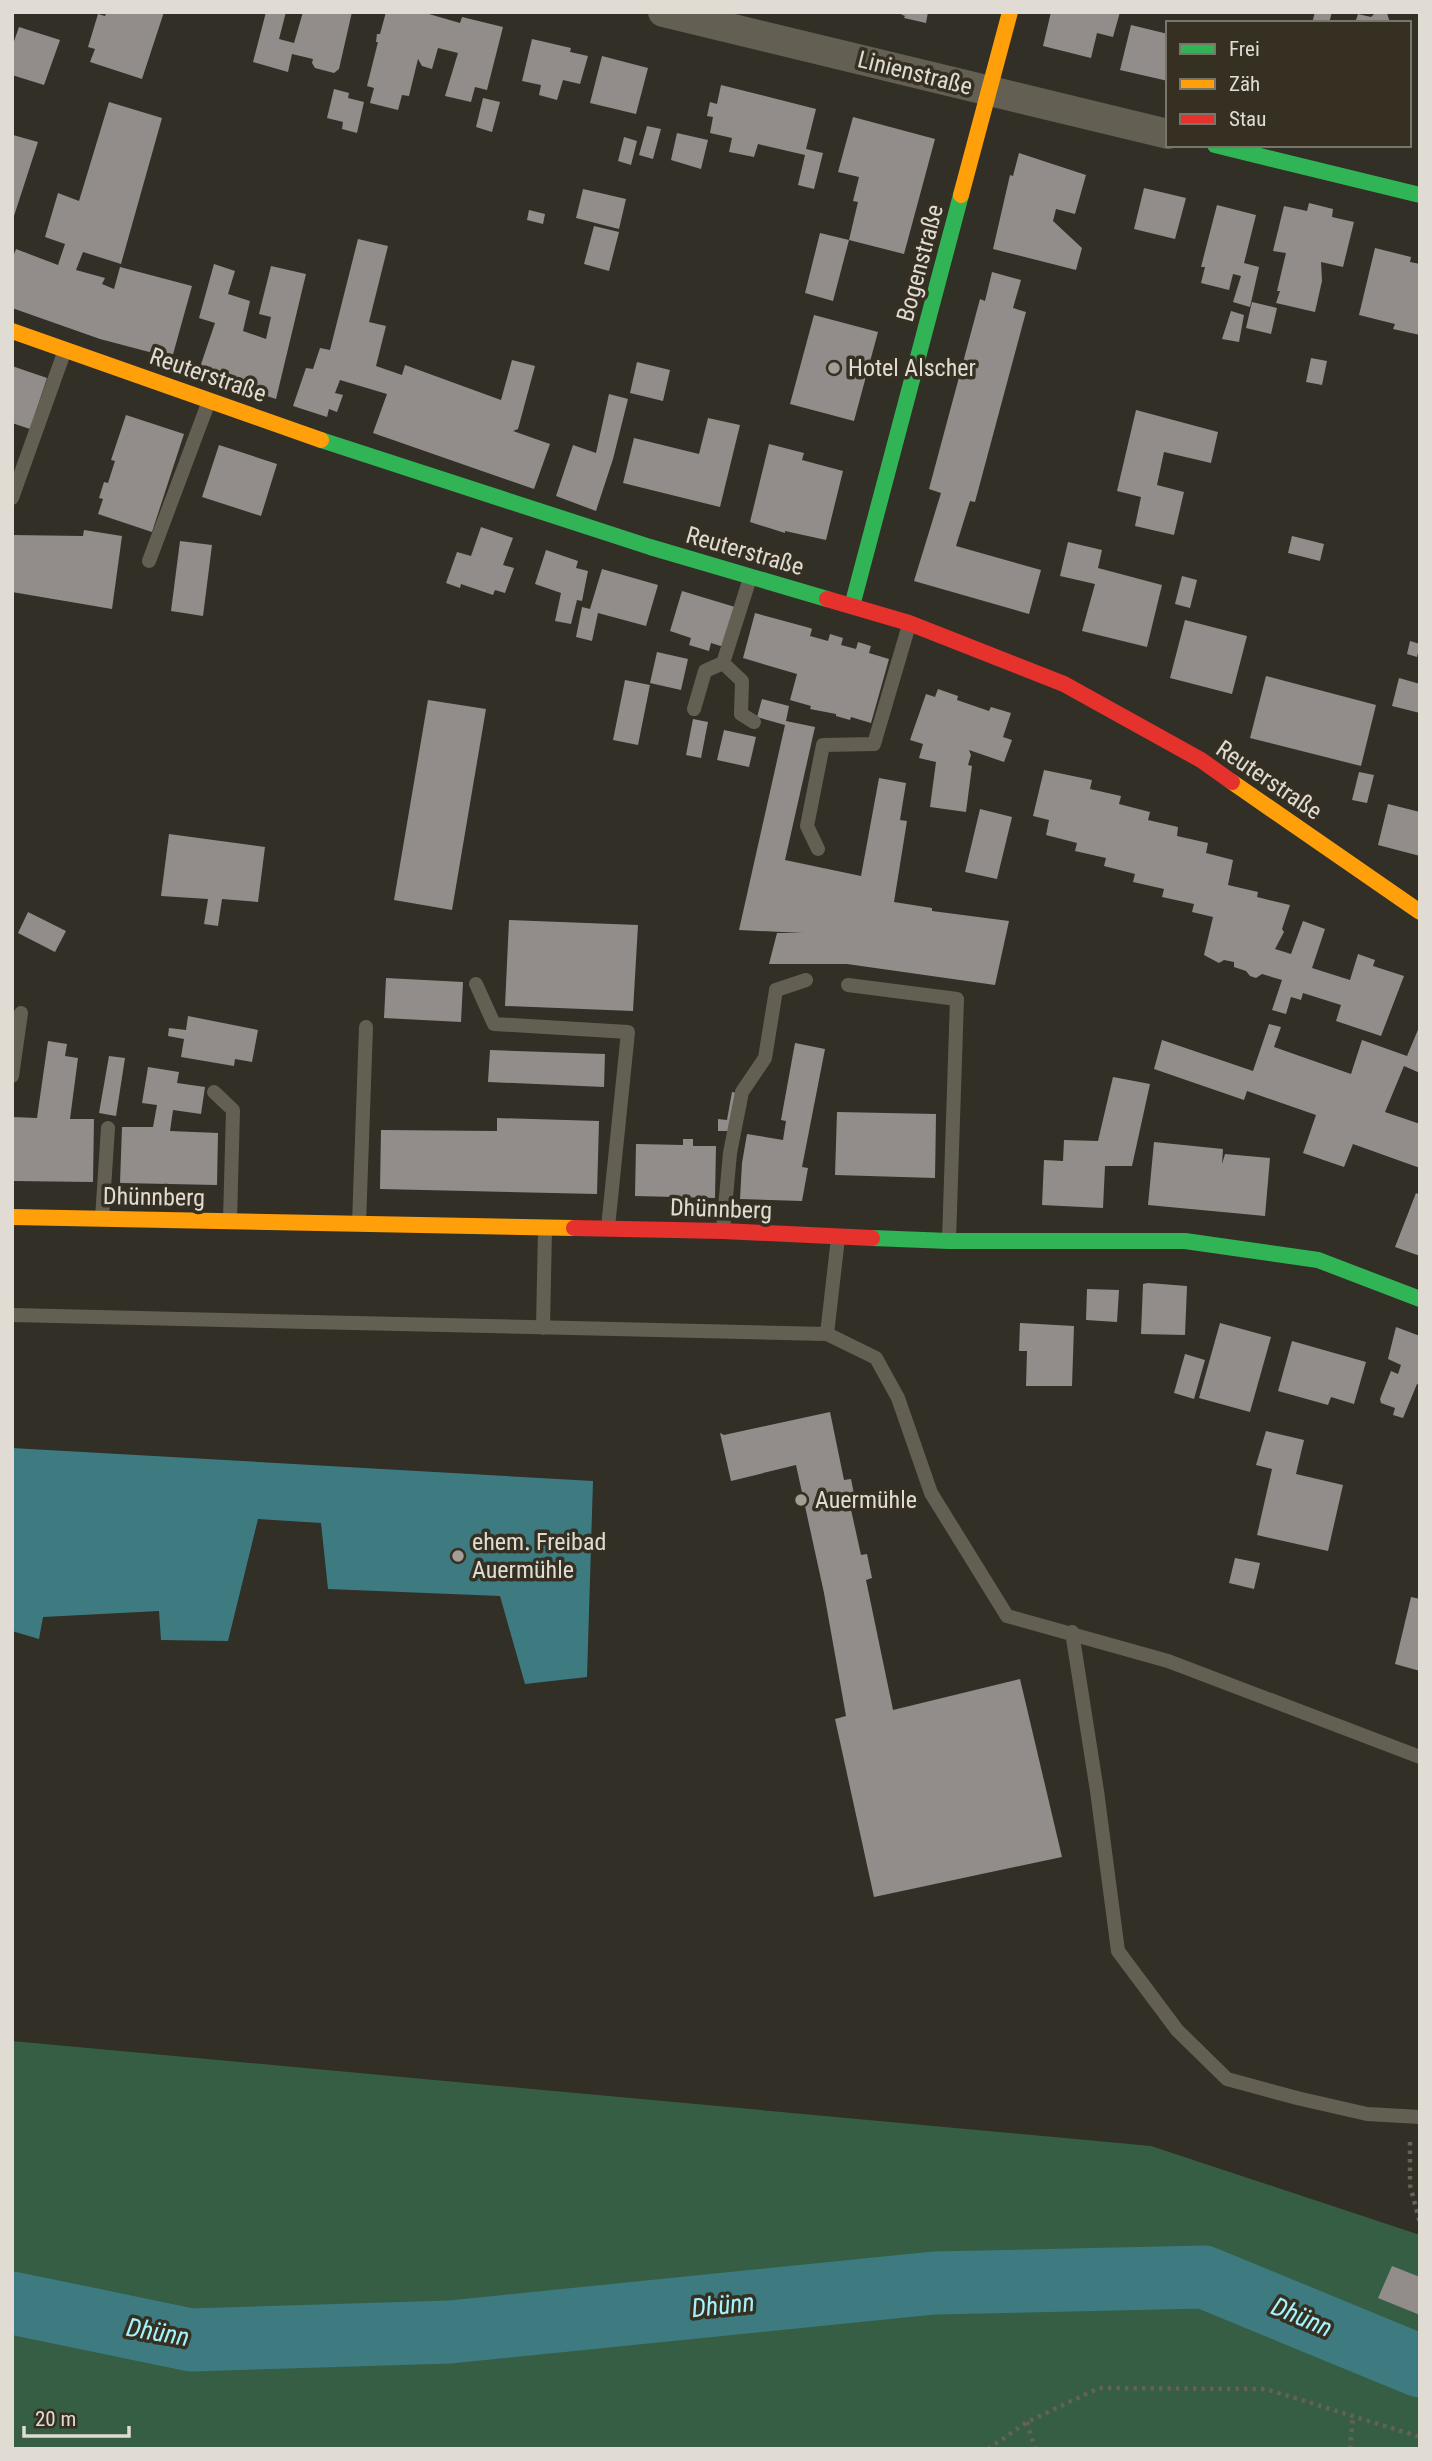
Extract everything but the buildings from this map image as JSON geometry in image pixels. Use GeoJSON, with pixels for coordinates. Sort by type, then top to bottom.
{"type":"FeatureCollection","features":[{"type":"Feature","properties":{"kind":"street","name":"Linienstraße"},"geometry":{"type":"LineString","coordinates":[[663,12],[1166,134]]}},
{"type":"Feature","properties":{"kind":"street","name":"Bogenstraße"},"geometry":{"type":"LineString","coordinates":[[852,606],[1010,12]]}},
{"type":"Feature","properties":{"kind":"street"},"geometry":{"type":"LineString","coordinates":[[1223,147],[1420,195]]}},
{"type":"Feature","properties":{"kind":"street","name":"Reuterstraße"},"geometry":{"type":"LineString","coordinates":[[12,331],[359,453],[650,547],[909,624],[1064,684],[1201,760],[1420,912]]}},
{"type":"Feature","properties":{"kind":"street","name":"Dhünnberg"},"geometry":{"type":"LineString","coordinates":[[12,1217],[723,1231],[949,1241],[1185,1241],[1318,1260],[1420,1299]]}},
{"type":"Feature","properties":{"kind":"lane"},"geometry":{"type":"LineString","coordinates":[[12,498],[65,349]]}},
{"type":"Feature","properties":{"kind":"lane"},"geometry":{"type":"LineString","coordinates":[[149,561],[210,400]]}},
{"type":"Feature","properties":{"kind":"lane"},"geometry":{"type":"LineString","coordinates":[[694,709],[705,671],[723,663],[751,577]]}},
{"type":"Feature","properties":{"kind":"lane"},"geometry":{"type":"LineString","coordinates":[[818,849],[807,827],[823,745],[874,744],[909,624]]}},
{"type":"Feature","properties":{"kind":"lane"},"geometry":{"type":"LineString","coordinates":[[723,663],[742,681],[741,714],[754,722]]}},
{"type":"Feature","properties":{"kind":"lane"},"geometry":{"type":"LineString","coordinates":[[723,1231],[730,1153],[742,1092],[765,1058],[776,990],[806,980]]}},
{"type":"Feature","properties":{"kind":"lane"},"geometry":{"type":"LineString","coordinates":[[476,984],[494,1024],[628,1032],[608,1229]]}},
{"type":"Feature","properties":{"kind":"lane"},"geometry":{"type":"LineString","coordinates":[[848,985],[957,999],[949,1241]]}},
{"type":"Feature","properties":{"kind":"lane"},"geometry":{"type":"LineString","coordinates":[[12,1076],[21,1013]]}},
{"type":"Feature","properties":{"kind":"lane"},"geometry":{"type":"LineString","coordinates":[[359,1224],[366,1027]]}},
{"type":"Feature","properties":{"kind":"lane"},"geometry":{"type":"LineString","coordinates":[[214,1093],[233,1110],[230,1222]]}},
{"type":"Feature","properties":{"kind":"lane"},"geometry":{"type":"LineString","coordinates":[[102,1218],[108,1128]]}},
{"type":"Feature","properties":{"kind":"lane"},"geometry":{"type":"LineString","coordinates":[[543,1328],[545,1229]]}},
{"type":"Feature","properties":{"kind":"lane"},"geometry":{"type":"LineString","coordinates":[[827,1334],[838,1237]]}},
{"type":"Feature","properties":{"kind":"lane"},"geometry":{"type":"LineString","coordinates":[[12,1315],[827,1334],[876,1358],[898,1398],[931,1493],[1007,1616],[1168,1661],[1420,1757]]}},
{"type":"Feature","properties":{"kind":"lane"},"geometry":{"type":"LineString","coordinates":[[1072,1632],[1118,1951],[1177,2030],[1227,2079],[1367,2114],[1413,2117]]}},
{"type":"Feature","properties":{"kind":"path"},"geometry":{"type":"LineString","coordinates":[[1413,2117],[1409,2185],[1420,2223]]}},
{"type":"Feature","properties":{"kind":"path"},"geometry":{"type":"LineString","coordinates":[[988,2449],[1027,2422],[1099,2388],[1266,2389],[1420,2437]]}},
{"type":"Feature","properties":{"kind":"path"},"geometry":{"type":"LineString","coordinates":[[1350,2449],[1353,2416]]}},
{"type":"Feature","properties":{"kind":"path"},"geometry":{"type":"LineString","coordinates":[[1027,2422],[1035,2449]]}},
{"type":"Feature","properties":{"kind":"green space"},"geometry":{"type":"Polygon","coordinates":[[[12,2041],[1151,2146],[1420,2235],[1420,2449],[12,2449],[12,2041]]]}},
{"type":"Feature","properties":{"kind":"water","name":"ehem. Freibad Auermühle"},"geometry":{"type":"Polygon","coordinates":[[[12,1448],[593,1481],[587,1677],[525,1684],[500,1596],[328,1589],[321,1523],[258,1519],[228,1641],[161,1640],[159,1611],[43,1617],[39,1639],[12,1631],[12,1448]]]}},
{"type":"Feature","properties":{"kind":"waterway","name":"Dhünn"},"geometry":{"type":"LineString","coordinates":[[12,2303],[191,2340],[450,2332],[934,2283],[1204,2277],[1420,2366]]}},
{"type":"Feature","properties":{"kind":"traffic: fast"},"geometry":{"type":"LineString","coordinates":[[1223,147],[1420,195]]}},
{"type":"Feature","properties":{"kind":"traffic: fast"},"geometry":{"type":"LineString","coordinates":[[852,606],[961,195]]}},
{"type":"Feature","properties":{"kind":"traffic: fast"},"geometry":{"type":"LineString","coordinates":[[321,440],[650,547],[827,599]]}},
{"type":"Feature","properties":{"kind":"traffic: fast"},"geometry":{"type":"LineString","coordinates":[[872,1238],[949,1241],[1185,1241],[1318,1260],[1420,1299]]}},
{"type":"Feature","properties":{"kind":"traffic: slow"},"geometry":{"type":"LineString","coordinates":[[961,195],[1010,12]]}},
{"type":"Feature","properties":{"kind":"traffic: slow"},"geometry":{"type":"LineString","coordinates":[[12,331],[321,440]]}},
{"type":"Feature","properties":{"kind":"traffic: slow"},"geometry":{"type":"LineString","coordinates":[[1232,782],[1420,912]]}},
{"type":"Feature","properties":{"kind":"traffic: slow"},"geometry":{"type":"LineString","coordinates":[[12,1217],[574,1228]]}},
{"type":"Feature","properties":{"kind":"traffic: jam"},"geometry":{"type":"LineString","coordinates":[[827,599],[909,623],[1064,684],[1201,760],[1232,782]]}},
{"type":"Feature","properties":{"kind":"traffic: jam"},"geometry":{"type":"LineString","coordinates":[[574,1228],[872,1238]]}},
{"type":"Feature","properties":{"kind":"place","name":"Hotel Alscher"},"geometry":{"type":"Point","coordinates":[834,368]}},
{"type":"Feature","properties":{"kind":"place","name":"Auermühle"},"geometry":{"type":"Point","coordinates":[801,1500]}},
{"type":"Feature","properties":{"kind":"place","name":"ehem. Freibad Auermühle"},"geometry":{"type":"Point","coordinates":[458,1556]}}]}
